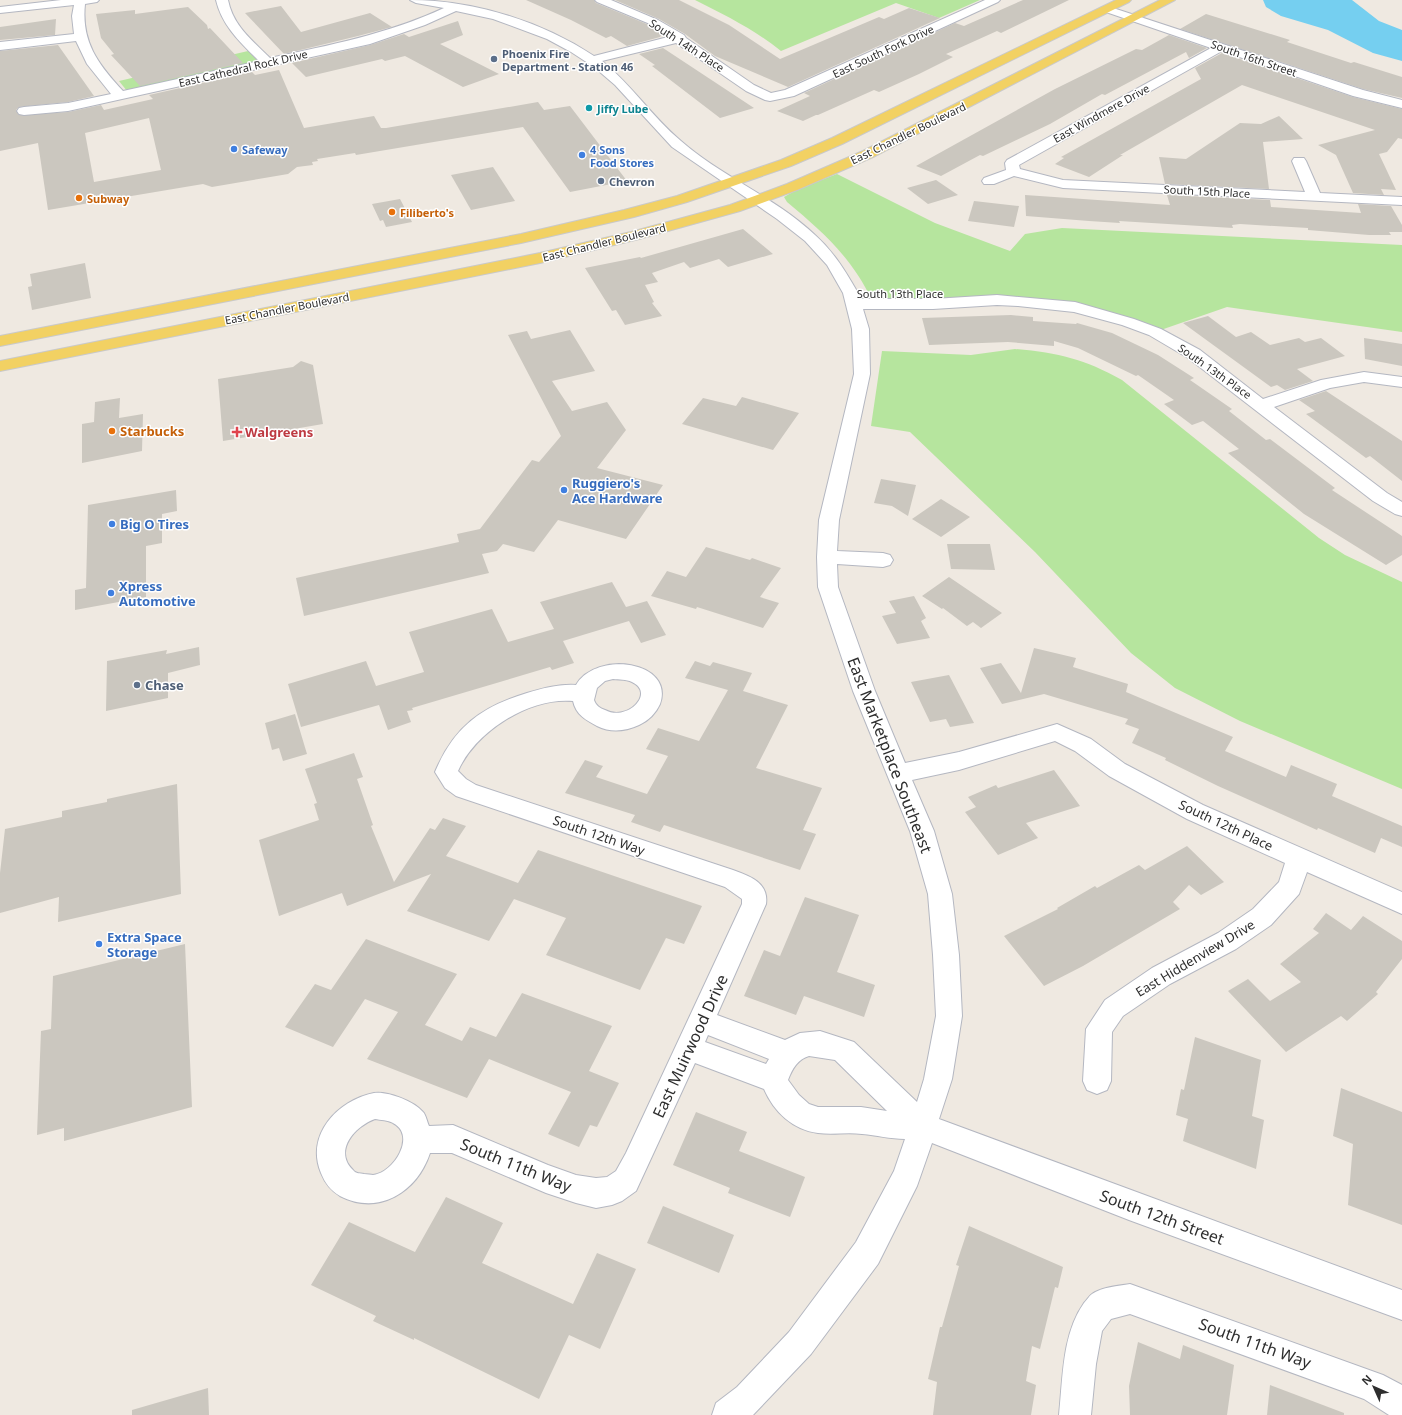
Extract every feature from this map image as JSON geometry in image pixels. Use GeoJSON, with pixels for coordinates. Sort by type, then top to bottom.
{"type":"FeatureCollection","features":[{"type":"Feature","properties":{"kind":"main road","name":"East Chandler Boulevard"},"geometry":{"type":"LineString","coordinates":[[0,341],[525,239],[624,216],[711,192],[803,157],[1125,0]]}},
{"type":"Feature","properties":{"kind":"main road","name":"East Chandler Boulevard"},"geometry":{"type":"LineString","coordinates":[[0,366],[540,258],[690,221],[792,187],[868,154],[1169,0]]}},
{"type":"Feature","properties":{"kind":"street"},"geometry":{"type":"LineString","coordinates":[[0,10],[93,0]]}},
{"type":"Feature","properties":{"kind":"street"},"geometry":{"type":"LineString","coordinates":[[222,0],[222,7],[230,22],[268,63]]}},
{"type":"Feature","properties":{"kind":"street","name":"East Marketplace Southeast"},"geometry":{"type":"LineString","coordinates":[[416,0],[457,6],[510,21],[563,43],[592,60],[618,82],[640,107],[684,151],[759,199],[814,241],[829,257],[844,279],[860,324],[864,350],[862,374],[829,520],[827,557],[828,587],[840,626],[897,774],[922,831],[940,894],[946,955],[949,1016],[938,1079],[906,1176],[867,1253],[800,1343],[748,1398],[728,1415]]}},
{"type":"Feature","properties":{"kind":"street","name":"South 14th Place"},"geometry":{"type":"LineString","coordinates":[[601,0],[654,22],[680,38],[750,88],[770,97]]}},
{"type":"Feature","properties":{"kind":"street","name":"East South Fork Drive"},"geometry":{"type":"LineString","coordinates":[[770,97],[789,93],[994,0]]}},
{"type":"Feature","properties":{"kind":"street"},"geometry":{"type":"LineString","coordinates":[[80,1],[77,16],[80,37],[97,70],[120,96]]}},
{"type":"Feature","properties":{"kind":"street","name":"East Cathedral Rock Drive"},"geometry":{"type":"LineString","coordinates":[[24,111],[68,108],[390,34],[421,23],[457,6]]}},
{"type":"Feature","properties":{"kind":"street","name":"South 16th Street"},"geometry":{"type":"LineString","coordinates":[[1107,9],[1358,93],[1402,104]]}},
{"type":"Feature","properties":{"kind":"street"},"geometry":{"type":"LineString","coordinates":[[0,46],[80,37]]}},
{"type":"Feature","properties":{"kind":"street"},"geometry":{"type":"LineString","coordinates":[[592,60],[680,38]]}},
{"type":"Feature","properties":{"kind":"street","name":"East Windmere Drive"},"geometry":{"type":"LineString","coordinates":[[1013,172],[1012,163],[1221,46]]}},
{"type":"Feature","properties":{"kind":"street"},"geometry":{"type":"LineString","coordinates":[[1299,161],[1314,196]]}},
{"type":"Feature","properties":{"kind":"street"},"geometry":{"type":"LineString","coordinates":[[989,181],[1013,172]]}},
{"type":"Feature","properties":{"kind":"street","name":"South 15th Place"},"geometry":{"type":"LineString","coordinates":[[1013,172],[1064,184],[1402,200]]}},
{"type":"Feature","properties":{"kind":"street","name":"South 13th Place"},"geometry":{"type":"LineString","coordinates":[[852,299],[933,304],[997,300],[1018,301],[1075,307],[1142,327],[1173,341],[1194,354],[1380,497],[1402,510]]}},
{"type":"Feature","properties":{"kind":"street"},"geometry":{"type":"LineString","coordinates":[[1262,405],[1327,384],[1364,377],[1402,382]]}},
{"type":"Feature","properties":{"kind":"street"},"geometry":{"type":"LineString","coordinates":[[827,557],[883,560]]}},
{"type":"Feature","properties":{"kind":"street","name":"South 12th Way"},"geometry":{"type":"LineString","coordinates":[[583,694],[561,693],[549,696],[512,707],[488,718],[472,731],[450,762],[446,772],[451,781],[458,787],[733,880],[746,887],[755,895]]}},
{"type":"Feature","properties":{"kind":"street","name":"South 12th Place"},"geometry":{"type":"LineString","coordinates":[[897,774],[960,761],[1057,732],[1083,745],[1116,770],[1195,812],[1402,903]]}},
{"type":"Feature","properties":{"kind":"street","name":"East Hiddenview Drive"},"geometry":{"type":"LineString","coordinates":[[1097,1081],[1098,1029],[1114,1008],[1161,976],[1227,940],[1262,917],[1290,886],[1299,858]]}},
{"type":"Feature","properties":{"kind":"street","name":"East Muirwood Drive"},"geometry":{"type":"LineString","coordinates":[[612,1191],[626,1181],[636,1163],[754,904],[755,895]]}},
{"type":"Feature","properties":{"kind":"street"},"geometry":{"type":"LineString","coordinates":[[689,1048],[774,1080],[778,1066],[787,1053],[702,1021]]}},
{"type":"Feature","properties":{"kind":"street","name":"South 12th Street"},"geometry":{"type":"LineString","coordinates":[[787,1053],[798,1046],[813,1042],[827,1044],[844,1051],[922,1126]]}},
{"type":"Feature","properties":{"kind":"street","name":"South 12th Street"},"geometry":{"type":"LineString","coordinates":[[774,1080],[778,1090],[789,1104],[801,1115],[818,1120],[862,1120],[890,1125],[922,1126],[1129,1205],[1402,1305]]}},
{"type":"Feature","properties":{"kind":"street","name":"South 11th Way"},"geometry":{"type":"LineString","coordinates":[[419,1140],[453,1139],[546,1179],[576,1189],[596,1193],[612,1191]]}},
{"type":"Feature","properties":{"kind":"street","name":"South 11th Way"},"geometry":{"type":"LineString","coordinates":[[1075,1415],[1080,1364],[1088,1325],[1102,1305],[1130,1299],[1372,1386],[1392,1397],[1402,1405]]}},
{"type":"Feature","properties":{"kind":"green space"},"geometry":{"type":"Polygon","coordinates":[[[695,0],[980,0],[939,18],[896,3],[781,51],[771,43],[729,17],[695,0]]]}},
{"type":"Feature","properties":{"kind":"green space"},"geometry":{"type":"Polygon","coordinates":[[[248,51],[258,61],[127,91],[119,81],[248,51]]]}},
{"type":"Feature","properties":{"kind":"green space"},"geometry":{"type":"Polygon","coordinates":[[[837,174],[935,223],[1010,251],[1025,234],[1062,228],[1402,245],[1402,332],[1227,307],[1155,332],[1075,307],[872,300],[855,271],[835,246],[813,224],[787,202],[784,197],[798,189],[837,174]]]}},
{"type":"Feature","properties":{"kind":"green space"},"geometry":{"type":"Polygon","coordinates":[[[1015,349],[1071,358],[1095,367],[1122,380],[1319,538],[1345,555],[1402,582],[1402,789],[1240,721],[1175,688],[1131,653],[1035,552],[910,432],[871,426],[882,351],[971,355],[1015,349]]]}},
{"type":"Feature","properties":{"kind":"water"},"geometry":{"type":"Polygon","coordinates":[[[1263,0],[1352,0],[1379,21],[1402,30],[1402,61],[1373,53],[1328,30],[1281,16],[1266,7],[1263,0]]]}},
{"type":"Feature","properties":{"kind":"building"},"geometry":{"type":"Polygon","coordinates":[[[526,0],[594,0],[596,3],[649,25],[662,34],[660,37],[627,46],[611,36],[606,38],[571,20],[526,0]]]}},
{"type":"Feature","properties":{"kind":"building"},"geometry":{"type":"Polygon","coordinates":[[[615,0],[679,0],[729,25],[780,59],[879,17],[884,19],[909,8],[940,18],[788,87],[715,56],[685,34],[659,19],[615,0]]]}},
{"type":"Feature","properties":{"kind":"building"},"geometry":{"type":"Polygon","coordinates":[[[1023,0],[1069,0],[1001,33],[997,31],[946,54],[953,57],[919,74],[879,92],[874,90],[803,121],[777,111],[810,96],[804,93],[955,23],[964,26],[1023,0]]]}},
{"type":"Feature","properties":{"kind":"building"},"geometry":{"type":"Polygon","coordinates":[[[281,6],[301,32],[370,13],[392,27],[284,54],[245,13],[281,6]]]}},
{"type":"Feature","properties":{"kind":"building"},"geometry":{"type":"Polygon","coordinates":[[[188,7],[243,63],[140,86],[111,55],[114,54],[101,38],[96,14],[135,10],[135,14],[188,7]]]}},
{"type":"Feature","properties":{"kind":"building"},"geometry":{"type":"Polygon","coordinates":[[[1206,14],[1290,40],[1287,42],[1351,63],[1354,62],[1402,77],[1402,98],[1363,89],[1180,29],[1206,14]]]}},
{"type":"Feature","properties":{"kind":"building"},"geometry":{"type":"Polygon","coordinates":[[[56,19],[55,35],[0,40],[0,27],[56,19]]]}},
{"type":"Feature","properties":{"kind":"building"},"geometry":{"type":"Polygon","coordinates":[[[458,21],[463,35],[440,44],[499,74],[463,87],[405,56],[385,61],[382,59],[306,77],[292,63],[370,45],[404,34],[409,37],[458,21]]]}},
{"type":"Feature","properties":{"kind":"building"},"geometry":{"type":"Polygon","coordinates":[[[1169,35],[1207,48],[1189,58],[1186,52],[1105,95],[1102,94],[1050,124],[983,156],[980,155],[941,176],[916,166],[1055,89],[1136,49],[1142,50],[1169,35]]]}},
{"type":"Feature","properties":{"kind":"building"},"geometry":{"type":"Polygon","coordinates":[[[58,45],[94,96],[68,102],[19,107],[16,110],[19,115],[68,112],[101,105],[104,110],[153,99],[149,95],[252,72],[255,75],[279,70],[304,128],[374,116],[381,128],[386,128],[538,102],[544,110],[570,106],[627,181],[570,192],[523,127],[356,155],[355,153],[317,159],[318,161],[312,162],[313,165],[297,167],[288,174],[212,187],[203,184],[48,210],[38,143],[0,151],[0,51],[58,45]],[[149,118],[85,133],[94,182],[161,170],[149,118]]]}},
{"type":"Feature","properties":{"kind":"building"},"geometry":{"type":"Polygon","coordinates":[[[663,48],[754,108],[720,118],[652,66],[655,65],[639,54],[663,48]]]}},
{"type":"Feature","properties":{"kind":"building"},"geometry":{"type":"Polygon","coordinates":[[[1222,53],[1353,97],[1402,109],[1402,139],[1398,138],[1387,152],[1379,154],[1396,190],[1381,189],[1384,195],[1353,193],[1336,155],[1318,145],[1375,130],[1242,85],[1120,155],[1123,155],[1089,177],[1055,164],[1064,158],[1061,157],[1201,79],[1195,68],[1222,53]]]}},
{"type":"Feature","properties":{"kind":"building"},"geometry":{"type":"Polygon","coordinates":[[[1279,116],[1303,139],[1263,142],[1269,189],[1165,184],[1159,157],[1186,159],[1240,123],[1261,124],[1279,116]]]}},
{"type":"Feature","properties":{"kind":"building"},"geometry":{"type":"Polygon","coordinates":[[[493,167],[515,201],[471,210],[451,175],[493,167]]]}},
{"type":"Feature","properties":{"kind":"building"},"geometry":{"type":"Polygon","coordinates":[[[936,180],[958,195],[928,204],[907,188],[936,180]]]}},
{"type":"Feature","properties":{"kind":"building"},"geometry":{"type":"Polygon","coordinates":[[[1025,195],[1170,205],[1167,195],[1270,200],[1271,207],[1361,213],[1358,204],[1391,206],[1402,225],[1402,232],[1389,232],[1391,235],[1369,235],[1308,230],[1308,228],[1240,224],[1232,225],[1233,228],[1119,221],[1120,223],[1026,216],[1025,195]]]}},
{"type":"Feature","properties":{"kind":"building","name":"Filiberto's"},"geometry":{"type":"Polygon","coordinates":[[[400,199],[412,222],[386,227],[383,220],[380,221],[372,204],[400,199]]]}},
{"type":"Feature","properties":{"kind":"building"},"geometry":{"type":"Polygon","coordinates":[[[974,201],[1019,206],[1014,227],[968,221],[974,201]]]}},
{"type":"Feature","properties":{"kind":"building"},"geometry":{"type":"Polygon","coordinates":[[[743,229],[773,254],[728,267],[719,259],[690,268],[684,262],[652,273],[658,282],[645,285],[654,302],[652,303],[662,316],[625,325],[616,310],[612,311],[585,268],[641,258],[743,229]]]}},
{"type":"Feature","properties":{"kind":"building"},"geometry":{"type":"Polygon","coordinates":[[[85,263],[91,298],[32,310],[28,287],[32,286],[30,274],[85,263]]]}},
{"type":"Feature","properties":{"kind":"building"},"geometry":{"type":"Polygon","coordinates":[[[1011,315],[1033,317],[1033,321],[1077,323],[1112,333],[1158,355],[1194,378],[1190,380],[1232,409],[1229,411],[1266,440],[1270,439],[1335,488],[1332,490],[1402,536],[1402,555],[1386,565],[1304,514],[1228,453],[1239,449],[1203,421],[1192,425],[1164,404],[1174,400],[1138,375],[1136,376],[1078,348],[1054,341],[1054,346],[1008,342],[929,345],[922,318],[1011,315]]]}},
{"type":"Feature","properties":{"kind":"building"},"geometry":{"type":"Polygon","coordinates":[[[1208,316],[1236,337],[1251,332],[1270,345],[1299,338],[1305,342],[1321,338],[1345,356],[1297,369],[1313,381],[1285,390],[1277,385],[1271,387],[1183,323],[1208,316]]]}},
{"type":"Feature","properties":{"kind":"building"},"geometry":{"type":"Polygon","coordinates":[[[570,330],[595,371],[552,381],[572,411],[607,402],[626,430],[597,468],[663,485],[626,539],[558,520],[534,552],[503,544],[497,551],[482,554],[489,573],[304,616],[296,578],[459,542],[457,534],[480,529],[532,460],[539,462],[561,436],[508,335],[527,331],[531,339],[570,330]]]}},
{"type":"Feature","properties":{"kind":"building"},"geometry":{"type":"Polygon","coordinates":[[[1364,338],[1402,344],[1402,366],[1365,359],[1364,338]]]}},
{"type":"Feature","properties":{"kind":"building","name":"Walgreens"},"geometry":{"type":"Polygon","coordinates":[[[301,361],[313,365],[323,424],[223,441],[218,379],[293,367],[301,361]]]}},
{"type":"Feature","properties":{"kind":"building"},"geometry":{"type":"Polygon","coordinates":[[[1326,391],[1402,441],[1402,481],[1370,456],[1366,458],[1306,414],[1315,411],[1299,400],[1326,391]]]}},
{"type":"Feature","properties":{"kind":"building"},"geometry":{"type":"Polygon","coordinates":[[[742,397],[799,413],[773,450],[682,424],[703,398],[736,406],[742,397]]]}},
{"type":"Feature","properties":{"kind":"building","name":"Starbucks"},"geometry":{"type":"Polygon","coordinates":[[[120,398],[119,418],[143,414],[142,451],[82,463],[82,424],[94,422],[95,402],[120,398]]]}},
{"type":"Feature","properties":{"kind":"building"},"geometry":{"type":"Polygon","coordinates":[[[881,479],[916,485],[908,516],[892,506],[874,503],[881,479]]]}},
{"type":"Feature","properties":{"kind":"building"},"geometry":{"type":"Polygon","coordinates":[[[176,490],[177,511],[162,514],[162,543],[146,546],[146,597],[75,610],[75,590],[86,588],[88,505],[176,490]]]}},
{"type":"Feature","properties":{"kind":"building"},"geometry":{"type":"Polygon","coordinates":[[[941,499],[970,517],[941,537],[912,519],[941,499]]]}},
{"type":"Feature","properties":{"kind":"building"},"geometry":{"type":"Polygon","coordinates":[[[947,544],[990,544],[995,570],[951,569],[947,544]]]}},
{"type":"Feature","properties":{"kind":"building"},"geometry":{"type":"Polygon","coordinates":[[[706,547],[750,560],[752,558],[781,568],[760,597],[779,603],[763,628],[697,607],[696,609],[651,596],[667,571],[686,577],[706,547]]]}},
{"type":"Feature","properties":{"kind":"building"},"geometry":{"type":"Polygon","coordinates":[[[949,577],[1002,613],[981,628],[973,622],[967,626],[943,608],[942,609],[922,596],[949,577]]]}},
{"type":"Feature","properties":{"kind":"building"},"geometry":{"type":"Polygon","coordinates":[[[612,582],[626,607],[647,601],[666,635],[641,643],[629,621],[563,641],[574,663],[552,670],[550,667],[412,708],[413,710],[407,711],[411,722],[388,730],[379,705],[301,727],[288,684],[366,661],[376,686],[424,672],[409,632],[492,609],[508,642],[554,629],[540,602],[612,582]]]}},
{"type":"Feature","properties":{"kind":"building"},"geometry":{"type":"Polygon","coordinates":[[[914,596],[926,618],[921,621],[930,638],[897,644],[882,616],[896,613],[889,601],[914,596]]]}},
{"type":"Feature","properties":{"kind":"building","name":"Chase"},"geometry":{"type":"Polygon","coordinates":[[[199,647],[200,665],[168,673],[168,698],[106,711],[107,661],[167,650],[166,654],[199,647]]]}},
{"type":"Feature","properties":{"kind":"building"},"geometry":{"type":"Polygon","coordinates":[[[1034,648],[1076,658],[1073,667],[1128,684],[1126,692],[1233,737],[1225,751],[1286,777],[1291,765],[1337,784],[1332,796],[1402,826],[1402,847],[1381,838],[1375,853],[1318,828],[1317,830],[1218,786],[1165,760],[1166,758],[1132,743],[1139,729],[1125,724],[1128,719],[1044,694],[1002,704],[980,668],[1001,663],[1021,693],[1034,648]]]}},
{"type":"Feature","properties":{"kind":"building"},"geometry":{"type":"Polygon","coordinates":[[[695,661],[710,666],[713,662],[752,673],[743,691],[788,705],[756,768],[822,788],[803,830],[816,834],[800,870],[664,825],[660,832],[631,822],[635,815],[565,793],[585,760],[603,766],[596,777],[647,794],[668,756],[646,749],[658,728],[699,741],[728,690],[685,678],[695,661]]]}},
{"type":"Feature","properties":{"kind":"building"},"geometry":{"type":"Polygon","coordinates":[[[949,675],[974,723],[950,727],[946,719],[930,722],[911,682],[949,675]]]}},
{"type":"Feature","properties":{"kind":"building"},"geometry":{"type":"Polygon","coordinates":[[[295,714],[307,754],[283,761],[279,748],[272,750],[265,723],[295,714]]]}},
{"type":"Feature","properties":{"kind":"building"},"geometry":{"type":"Polygon","coordinates":[[[354,753],[363,777],[357,779],[373,825],[371,826],[394,882],[430,828],[435,830],[443,818],[466,826],[446,856],[518,883],[538,850],[702,906],[684,944],[666,938],[640,990],[546,955],[566,918],[514,899],[489,941],[407,911],[431,874],[347,906],[342,893],[279,916],[259,840],[319,820],[314,804],[317,803],[305,769],[354,753]]]}},
{"type":"Feature","properties":{"kind":"building"},"geometry":{"type":"Polygon","coordinates":[[[1054,770],[1080,806],[1026,823],[1038,838],[998,855],[965,812],[976,807],[968,797],[996,785],[998,788],[1054,770]]]}},
{"type":"Feature","properties":{"kind":"building"},"geometry":{"type":"Polygon","coordinates":[[[177,784],[181,894],[58,922],[59,897],[0,913],[0,873],[5,829],[62,817],[62,811],[107,802],[107,799],[177,784]]]}},
{"type":"Feature","properties":{"kind":"building"},"geometry":{"type":"Polygon","coordinates":[[[1187,846],[1224,882],[1201,895],[1189,885],[1173,902],[1180,909],[1083,966],[1044,986],[1004,936],[1058,909],[1057,908],[1095,886],[1097,888],[1139,865],[1145,870],[1187,846]]]}},
{"type":"Feature","properties":{"kind":"building"},"geometry":{"type":"Polygon","coordinates":[[[805,897],[859,915],[837,972],[875,985],[864,1017],[804,996],[796,1015],[744,996],[764,950],[780,956],[805,897]]]}},
{"type":"Feature","properties":{"kind":"building"},"geometry":{"type":"Polygon","coordinates":[[[1326,913],[1351,930],[1363,916],[1402,941],[1402,959],[1376,992],[1378,994],[1347,1021],[1341,1016],[1286,1052],[1228,991],[1248,979],[1270,1001],[1301,982],[1280,964],[1319,933],[1313,929],[1326,913]]]}},
{"type":"Feature","properties":{"kind":"building"},"geometry":{"type":"Polygon","coordinates":[[[366,939],[457,974],[425,1025],[462,1041],[470,1027],[496,1037],[522,993],[612,1026],[589,1071],[619,1083],[597,1127],[590,1125],[579,1147],[548,1134],[571,1092],[489,1059],[467,1098],[367,1059],[398,1012],[365,999],[333,1047],[285,1027],[315,984],[331,990],[366,939]]]}},
{"type":"Feature","properties":{"kind":"building"},"geometry":{"type":"Polygon","coordinates":[[[185,944],[192,1107],[64,1141],[64,1128],[37,1135],[41,1031],[51,1029],[53,976],[185,944]]]}},
{"type":"Feature","properties":{"kind":"building"},"geometry":{"type":"Polygon","coordinates":[[[1195,1037],[1261,1060],[1252,1116],[1264,1120],[1256,1169],[1183,1141],[1188,1119],[1176,1115],[1181,1089],[1184,1090],[1195,1037]]]}},
{"type":"Feature","properties":{"kind":"building"},"geometry":{"type":"Polygon","coordinates":[[[1341,1088],[1402,1112],[1402,1225],[1348,1205],[1353,1144],[1333,1136],[1341,1088]]]}},
{"type":"Feature","properties":{"kind":"building"},"geometry":{"type":"Polygon","coordinates":[[[696,1112],[747,1132],[739,1151],[805,1177],[790,1217],[728,1193],[730,1188],[673,1165],[696,1112]]]}},
{"type":"Feature","properties":{"kind":"building"},"geometry":{"type":"Polygon","coordinates":[[[446,1197],[503,1223],[482,1263],[573,1304],[597,1253],[636,1269],[600,1349],[569,1335],[539,1399],[414,1338],[414,1340],[373,1321],[376,1316],[311,1285],[349,1222],[415,1252],[446,1197]]]}},
{"type":"Feature","properties":{"kind":"building"},"geometry":{"type":"Polygon","coordinates":[[[663,1206],[734,1235],[719,1273],[647,1243],[663,1206]]]}},
{"type":"Feature","properties":{"kind":"building"},"geometry":{"type":"Polygon","coordinates":[[[969,1226],[1063,1267],[1058,1288],[1055,1287],[1040,1349],[1032,1346],[1026,1381],[1036,1385],[1031,1415],[933,1415],[937,1382],[928,1379],[940,1327],[942,1327],[959,1266],[956,1265],[969,1226]]]}},
{"type":"Feature","properties":{"kind":"building"},"geometry":{"type":"Polygon","coordinates":[[[1138,1342],[1180,1359],[1183,1345],[1234,1365],[1227,1415],[1130,1415],[1129,1386],[1138,1342]]]}},
{"type":"Feature","properties":{"kind":"building"},"geometry":{"type":"Polygon","coordinates":[[[1270,1385],[1344,1413],[1344,1415],[1267,1415],[1270,1385]]]}},
{"type":"Feature","properties":{"kind":"building"},"geometry":{"type":"Polygon","coordinates":[[[208,1388],[209,1415],[132,1415],[132,1410],[208,1388]]]}},
{"type":"Feature","properties":{"kind":"place","name":"Phoenix Fire Department - Station 46"},"geometry":{"type":"Point","coordinates":[494,59]}},
{"type":"Feature","properties":{"kind":"place","name":"Jiffy Lube"},"geometry":{"type":"Point","coordinates":[589,108]}},
{"type":"Feature","properties":{"kind":"place","name":"Safeway"},"geometry":{"type":"Point","coordinates":[234,149]}},
{"type":"Feature","properties":{"kind":"place","name":"4 Sons Food Stores"},"geometry":{"type":"Point","coordinates":[582,155]}},
{"type":"Feature","properties":{"kind":"place","name":"Chevron"},"geometry":{"type":"Point","coordinates":[601,181]}},
{"type":"Feature","properties":{"kind":"place","name":"Subway"},"geometry":{"type":"Point","coordinates":[79,198]}},
{"type":"Feature","properties":{"kind":"place","name":"Filiberto's"},"geometry":{"type":"Point","coordinates":[392,212]}},
{"type":"Feature","properties":{"kind":"place","name":"Starbucks"},"geometry":{"type":"Point","coordinates":[112,431]}},
{"type":"Feature","properties":{"kind":"place","name":"Walgreens"},"geometry":{"type":"Point","coordinates":[237,432]}},
{"type":"Feature","properties":{"kind":"place","name":"Ruggiero's Ace Hardware"},"geometry":{"type":"Point","coordinates":[564,490]}},
{"type":"Feature","properties":{"kind":"place","name":"Big O Tires"},"geometry":{"type":"Point","coordinates":[112,524]}},
{"type":"Feature","properties":{"kind":"place","name":"Xpress Automotive"},"geometry":{"type":"Point","coordinates":[111,593]}},
{"type":"Feature","properties":{"kind":"place","name":"Chase"},"geometry":{"type":"Point","coordinates":[137,685]}},
{"type":"Feature","properties":{"kind":"place","name":"Extra Space Storage"},"geometry":{"type":"Point","coordinates":[99,944]}}]}
